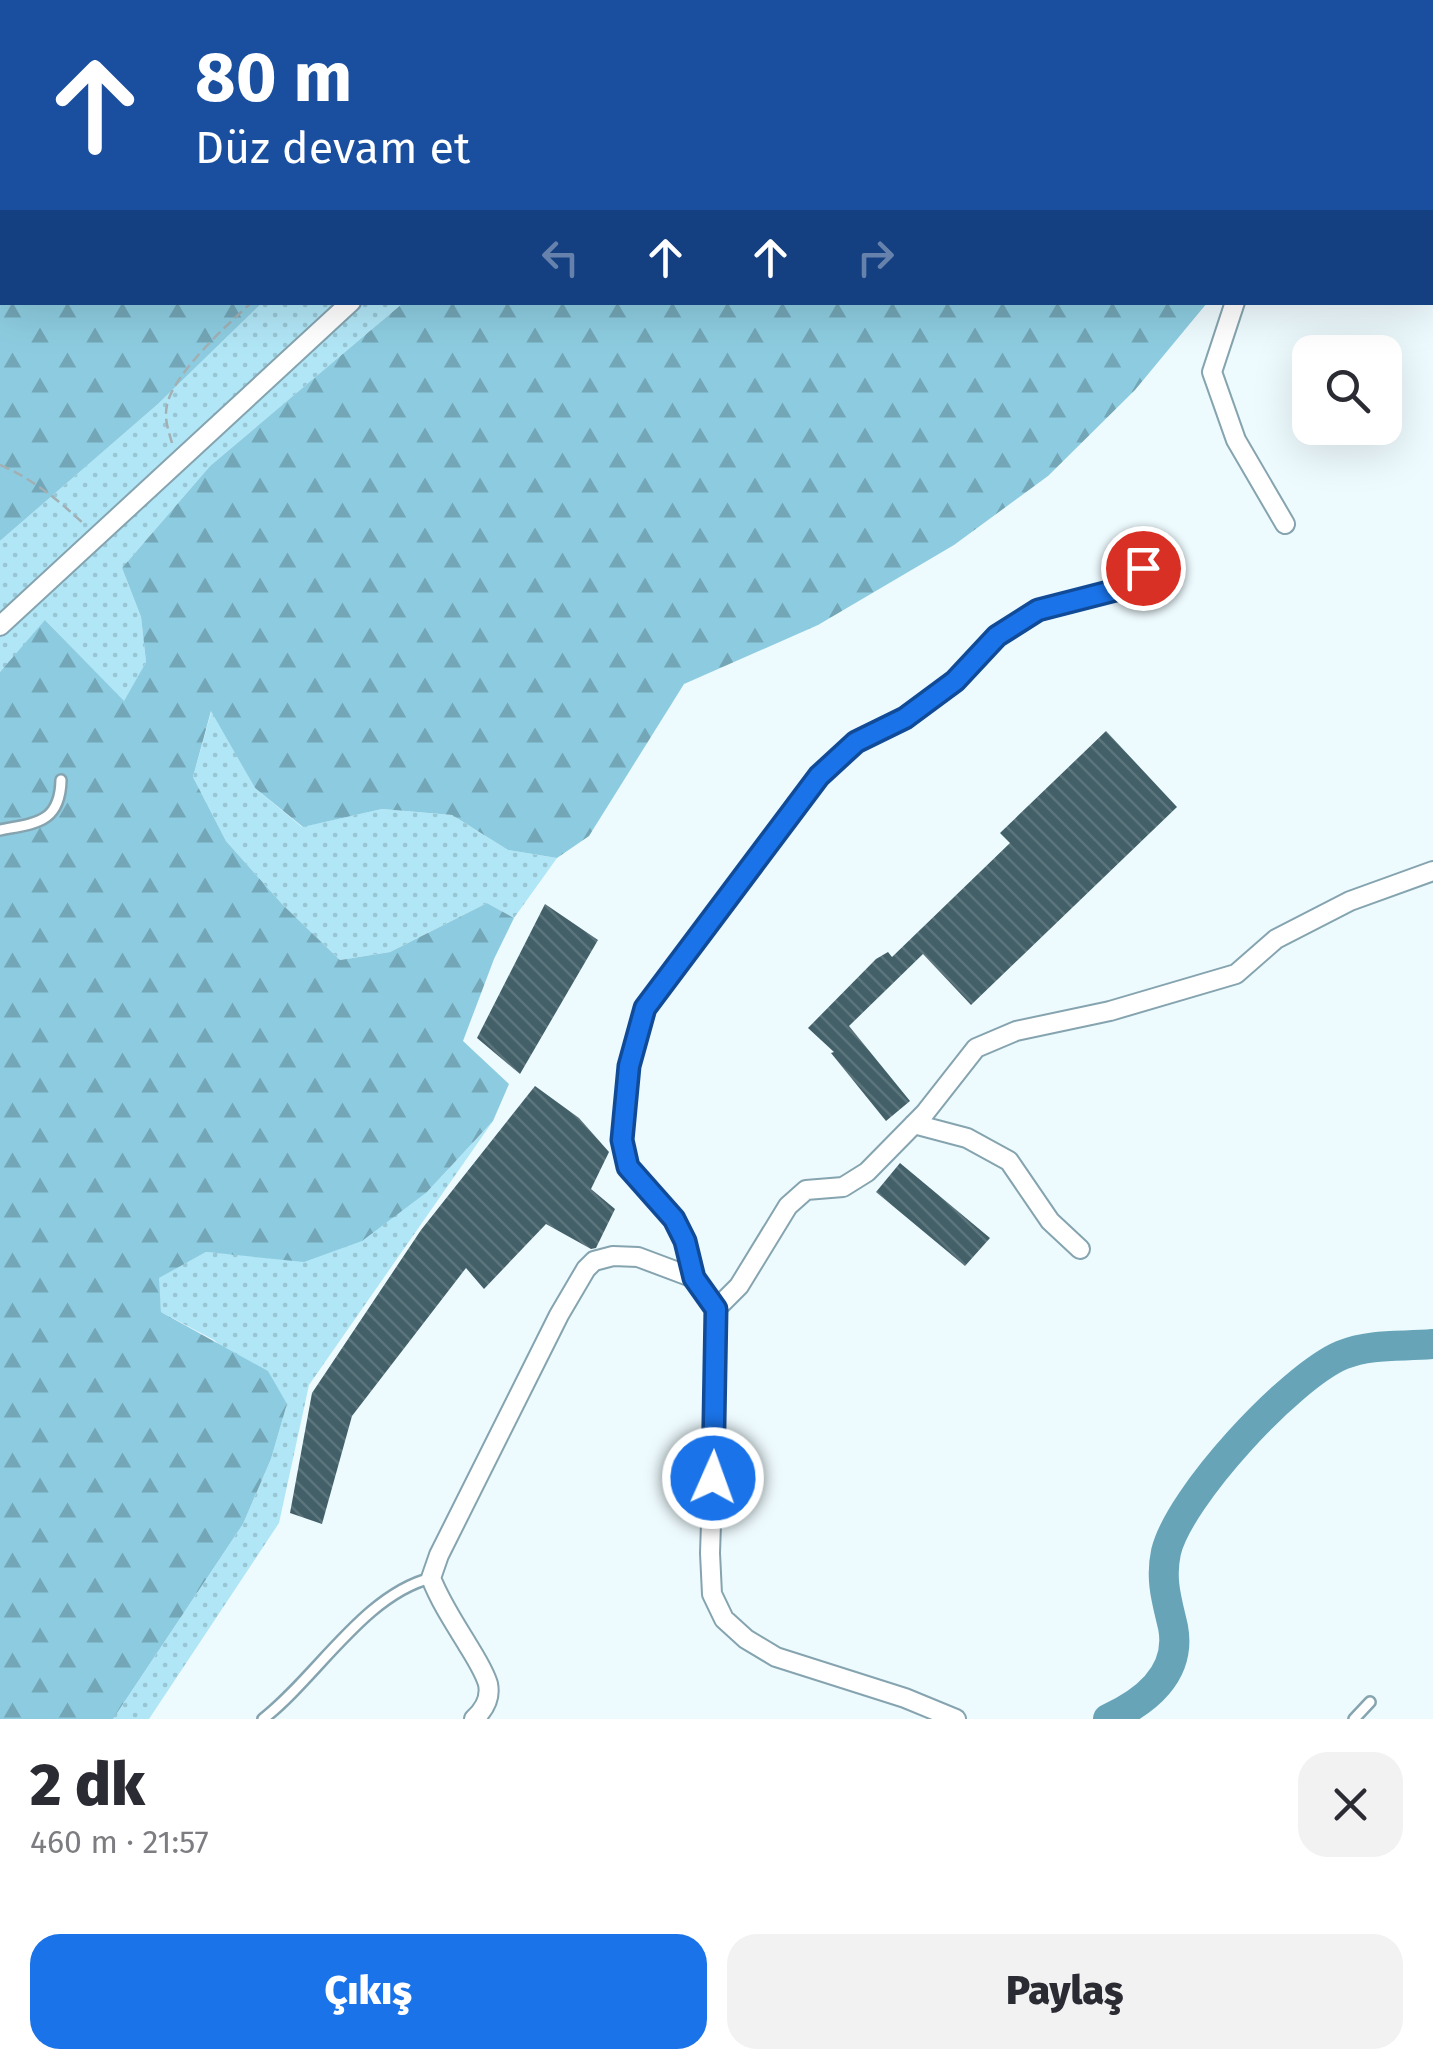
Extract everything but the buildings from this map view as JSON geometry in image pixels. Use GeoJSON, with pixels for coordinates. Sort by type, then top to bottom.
{"type":"FeatureCollection","features":[{"type":"Feature","properties":{"kind":"street"},"geometry":{"type":"LineString","coordinates":[[0,626],[347,305]]}},
{"type":"Feature","properties":{"kind":"street"},"geometry":{"type":"LineString","coordinates":[[1234,305],[1212,372],[1236,440],[1285,524]]}},
{"type":"Feature","properties":{"kind":"street"},"geometry":{"type":"LineString","coordinates":[[956,1719],[776,1656],[746,1639],[724,1619],[712,1594],[710,1553],[716,1309],[694,1278],[685,1241],[674,1219],[628,1167],[622,1140],[629,1066],[645,1008],[819,776],[856,742],[905,718],[955,681],[997,636],[1038,610],[1116,590],[1143,568]]}},
{"type":"Feature","properties":{"kind":"street"},"geometry":{"type":"LineString","coordinates":[[716,1309],[740,1286],[788,1206],[806,1190],[843,1187],[868,1172],[914,1124],[976,1048],[1016,1031],[1110,1012],[1236,974],[1291,931],[1350,901],[1433,871]]}},
{"type":"Feature","properties":{"kind":"street"},"geometry":{"type":"LineString","coordinates":[[914,1124],[966,1138],[1009,1162],[1050,1221],[1080,1249]]}},
{"type":"Feature","properties":{"kind":"street"},"geometry":{"type":"LineString","coordinates":[[474,1719],[485,1709],[488,1685],[431,1578],[439,1554],[586,1269],[594,1261],[613,1256],[638,1258],[694,1278]]}},
{"type":"Feature","properties":{"kind":"lane"},"geometry":{"type":"LineString","coordinates":[[0,830],[35,822],[53,812],[61,798],[62,780]]}},
{"type":"Feature","properties":{"kind":"lane"},"geometry":{"type":"LineString","coordinates":[[263,1719],[322,1664],[371,1610],[416,1582],[431,1578]]}},
{"type":"Feature","properties":{"kind":"lane"},"geometry":{"type":"LineString","coordinates":[[1354,1719],[1370,1702]]}},
{"type":"Feature","properties":{"kind":"path"},"geometry":{"type":"LineString","coordinates":[[178,462],[166,422],[168,400],[184,370],[249,305]]}},
{"type":"Feature","properties":{"kind":"path"},"geometry":{"type":"LineString","coordinates":[[0,464],[24,475],[97,536]]}},
{"type":"Feature","properties":{"kind":"shaded area"},"geometry":{"type":"Polygon","coordinates":[[[260,305],[401,305],[210,466],[122,568],[141,617],[146,662],[124,702],[46,621],[0,672],[0,541],[158,404],[260,305]]]}},
{"type":"Feature","properties":{"kind":"shaded area"},"geometry":{"type":"Polygon","coordinates":[[[212,709],[255,788],[302,827],[382,809],[452,815],[508,850],[557,858],[514,918],[487,903],[390,952],[340,960],[283,905],[226,841],[193,777],[212,709]]]}},
{"type":"Feature","properties":{"kind":"shaded area"},"geometry":{"type":"Polygon","coordinates":[[[493,1121],[309,1385],[279,1523],[149,1719],[113,1719],[243,1524],[271,1459],[287,1404],[214,1340],[161,1312],[158,1278],[206,1252],[246,1255],[427,1192],[493,1121]]]}},
{"type":"Feature","properties":{"kind":"green space"},"geometry":{"type":"Polygon","coordinates":[[[0,305],[260,305],[158,404],[0,541],[0,305]]]}},
{"type":"Feature","properties":{"kind":"green space"},"geometry":{"type":"Polygon","coordinates":[[[401,305],[1205,305],[1135,390],[1048,476],[954,545],[818,625],[684,684],[589,836],[557,858],[508,850],[452,815],[382,809],[303,827],[255,788],[211,711],[193,777],[226,841],[283,905],[340,960],[390,952],[487,903],[514,918],[463,1041],[509,1084],[493,1121],[427,1192],[362,1241],[304,1262],[206,1252],[159,1278],[161,1312],[268,1371],[287,1404],[271,1459],[243,1524],[113,1719],[0,1719],[0,672],[45,620],[124,701],[146,662],[141,617],[122,568],[210,466],[401,305]]]}},
{"type":"Feature","properties":{"kind":"waterway"},"geometry":{"type":"LineString","coordinates":[[1108,1719],[1147,1695],[1166,1672],[1174,1644],[1164,1581],[1166,1552],[1192,1501],[1239,1441],[1294,1387],[1342,1355],[1376,1347],[1433,1344]]}},
{"type":"Feature","properties":{"kind":"route"},"geometry":{"type":"LineString","coordinates":[[713,1478],[716,1309],[694,1278],[685,1241],[674,1219],[628,1167],[622,1140],[629,1066],[645,1008],[819,776],[856,742],[905,718],[955,681],[997,636],[1038,610],[1116,590],[1143,568]]}}]}
